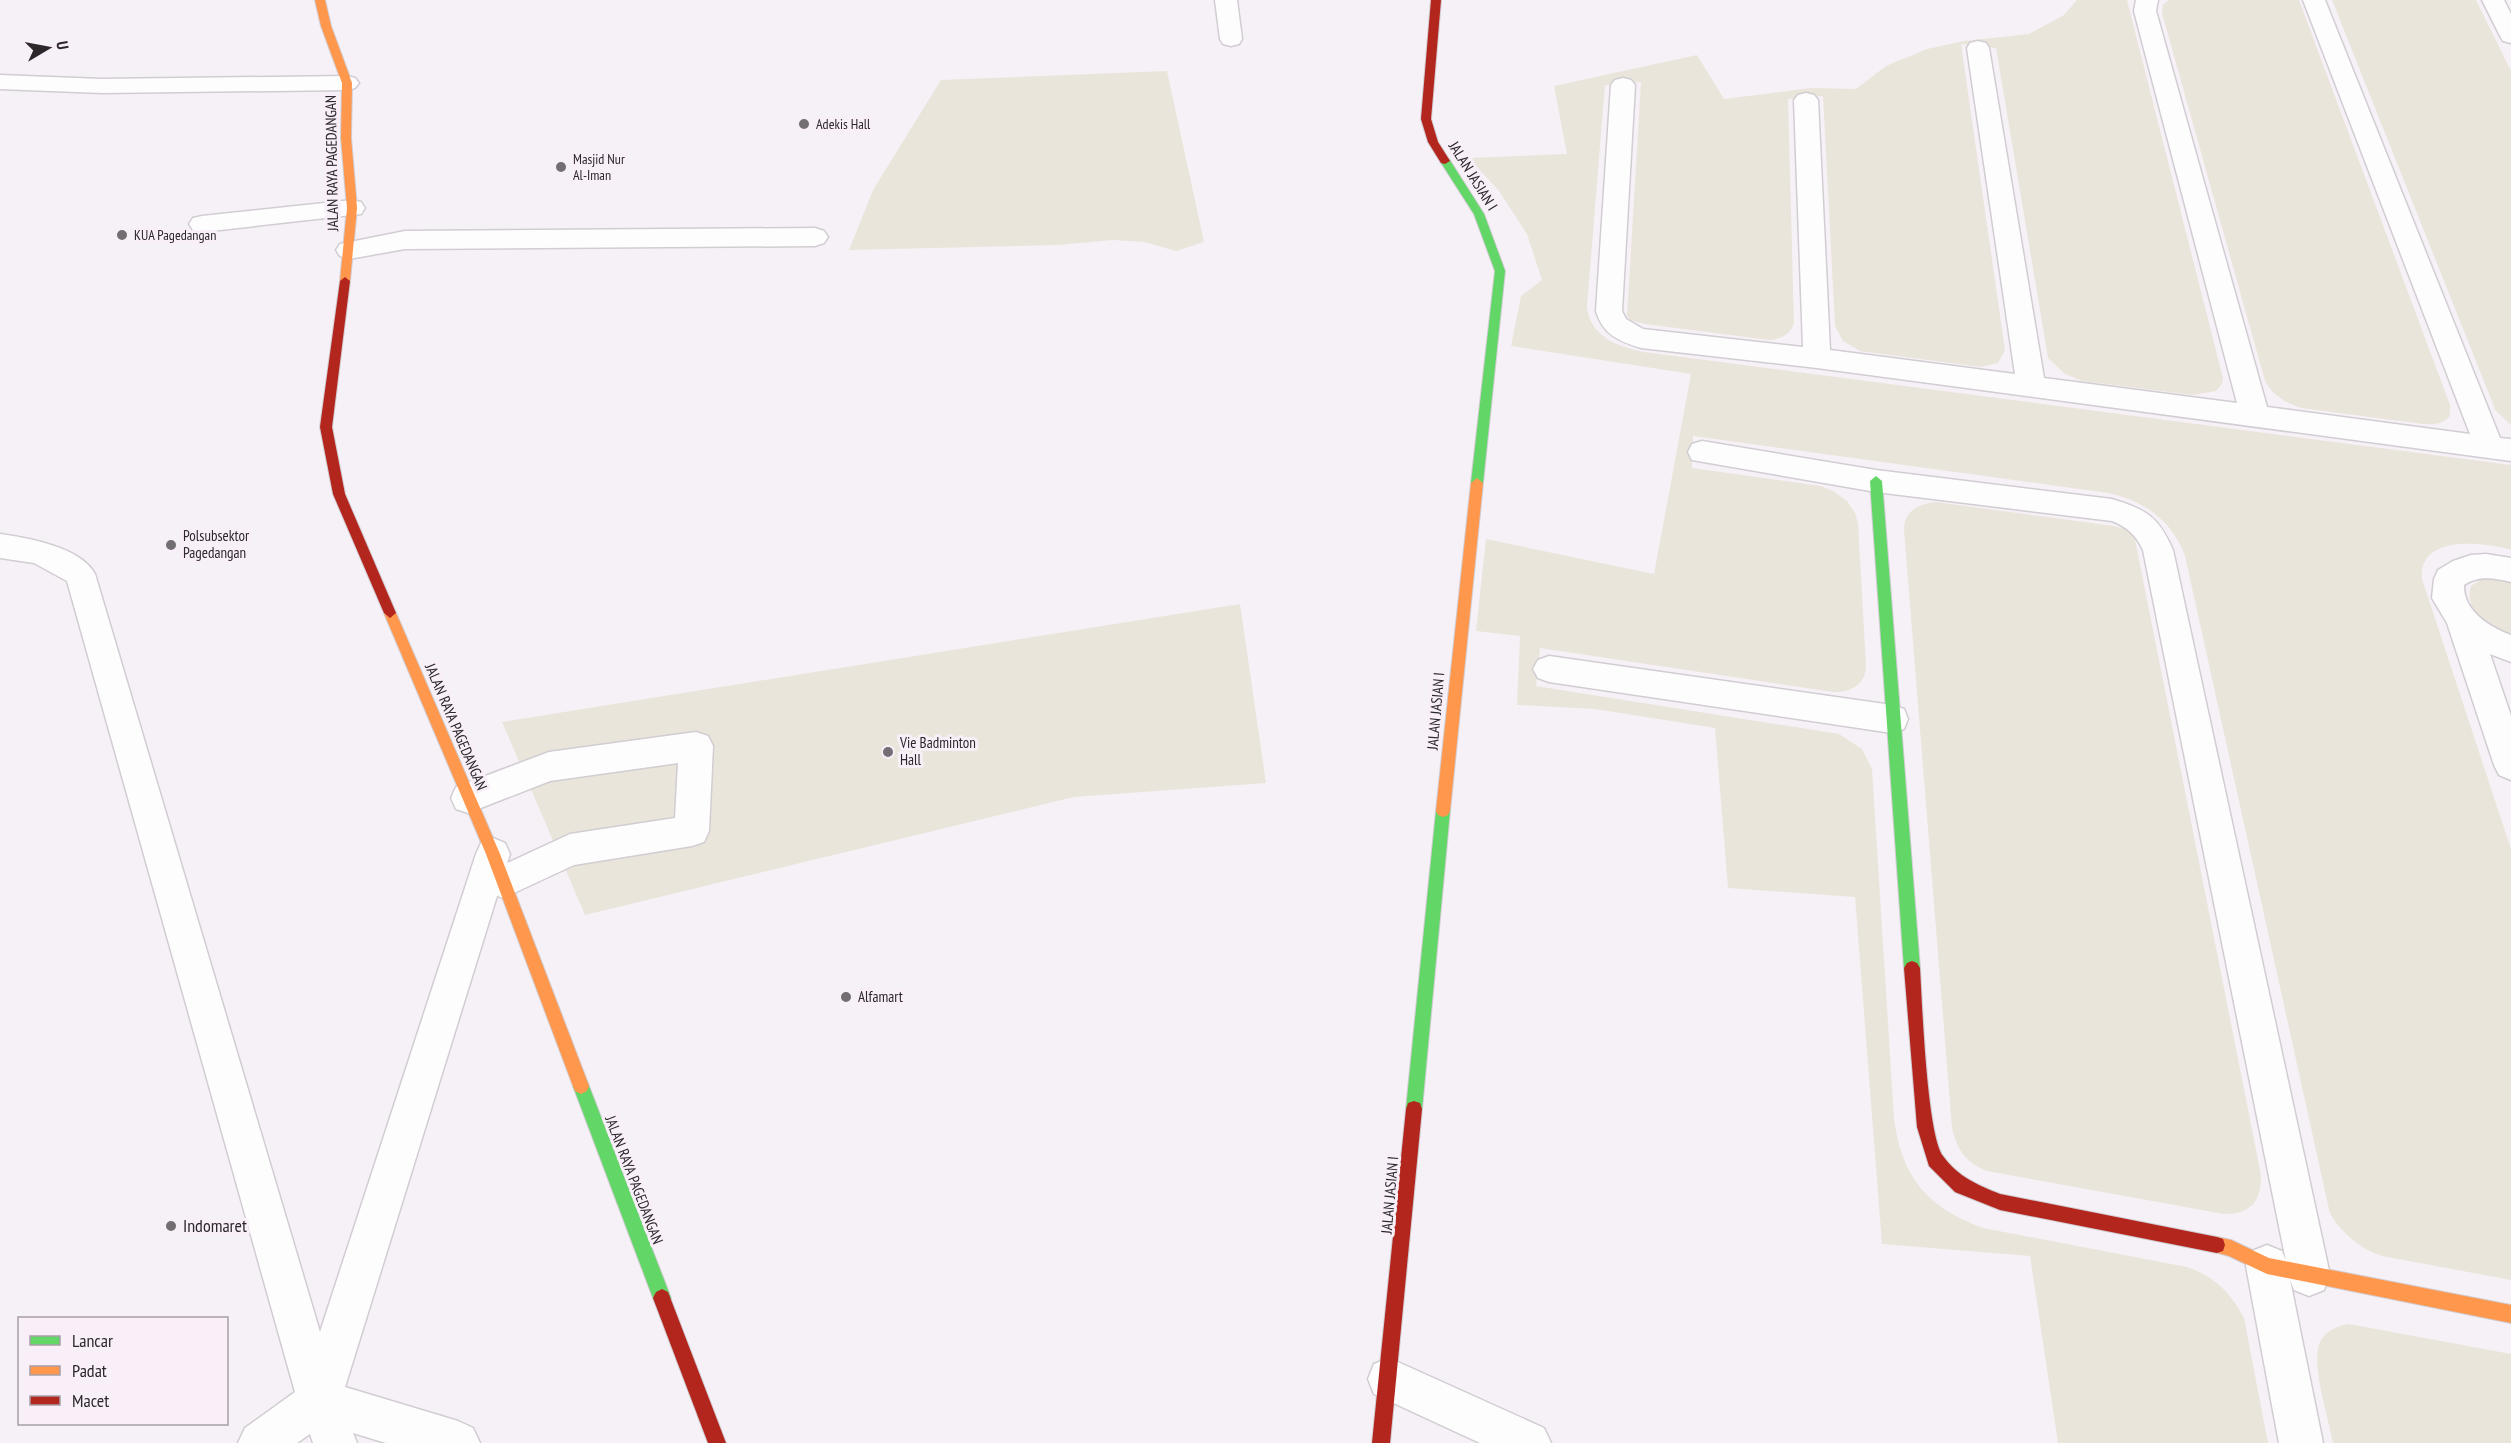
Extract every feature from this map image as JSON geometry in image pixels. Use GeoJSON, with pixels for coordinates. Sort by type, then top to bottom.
{"type":"FeatureCollection","features":[{"type":"Feature","properties":{"kind":"street","name":"JALAN RAYA PAGEDANGAN"},"geometry":{"type":"LineString","coordinates":[[320,0],[326,26],[347,83],[346,138],[352,208],[349,250],[326,427],[339,494],[498,868],[717,1443]]}},
{"type":"Feature","properties":{"kind":"street"},"geometry":{"type":"LineString","coordinates":[[1226,0],[1231,39]]}},
{"type":"Feature","properties":{"kind":"street","name":"JALAN JASIAN I"},"geometry":{"type":"LineString","coordinates":[[1381,1443],[1459,644],[1500,271],[1491,238],[1469,197],[1438,154],[1429,137],[1426,119],[1436,0]]}},
{"type":"Feature","properties":{"kind":"street"},"geometry":{"type":"LineString","coordinates":[[2147,0],[2145,11],[2255,416]]}},
{"type":"Feature","properties":{"kind":"street"},"geometry":{"type":"LineString","coordinates":[[2314,0],[2500,449]]}},
{"type":"Feature","properties":{"kind":"street"},"geometry":{"type":"LineString","coordinates":[[2493,0],[2511,36]]}},
{"type":"Feature","properties":{"kind":"street"},"geometry":{"type":"LineString","coordinates":[[1978,48],[2031,386]]}},
{"type":"Feature","properties":{"kind":"street"},"geometry":{"type":"LineString","coordinates":[[0,82],[102,87],[347,83]]}},
{"type":"Feature","properties":{"kind":"street"},"geometry":{"type":"LineString","coordinates":[[1623,85],[1609,311],[1611,321],[1617,328],[1641,338],[1816,358],[2500,449]]}},
{"type":"Feature","properties":{"kind":"street"},"geometry":{"type":"LineString","coordinates":[[1806,100],[1816,358]]}},
{"type":"Feature","properties":{"kind":"street"},"geometry":{"type":"LineString","coordinates":[[202,224],[352,208]]}},
{"type":"Feature","properties":{"kind":"street"},"geometry":{"type":"LineString","coordinates":[[349,250],[405,240],[815,237]]}},
{"type":"Feature","properties":{"kind":"street"},"geometry":{"type":"LineString","coordinates":[[1702,452],[1876,480],[2112,510],[2131,516],[2149,529],[2158,550],[2309,1275]]}},
{"type":"Feature","properties":{"kind":"street"},"geometry":{"type":"LineString","coordinates":[[1876,480],[1892,719],[1925,1127],[1935,1160],[1961,1186],[2000,1203],[2231,1248],[2267,1266],[2511,1314]]}},
{"type":"Feature","properties":{"kind":"street"},"geometry":{"type":"LineString","coordinates":[[0,546],[40,552],[80,574],[319,1401],[335,1443]]}},
{"type":"Feature","properties":{"kind":"street"},"geometry":{"type":"LineString","coordinates":[[2511,570],[2488,565],[2464,567],[2449,579],[2448,598],[2462,620],[2511,765]]}},
{"type":"Feature","properties":{"kind":"street"},"geometry":{"type":"LineString","coordinates":[[2462,620],[2486,639],[2511,649]]}},
{"type":"Feature","properties":{"kind":"street"},"geometry":{"type":"LineString","coordinates":[[1549,669],[1892,719]]}},
{"type":"Feature","properties":{"kind":"street"},"geometry":{"type":"LineString","coordinates":[[260,1443],[319,1401],[498,868],[570,850],[692,831],[696,746],[549,767],[468,798]]}},
{"type":"Feature","properties":{"kind":"street"},"geometry":{"type":"LineString","coordinates":[[2267,1266],[2301,1443]]}},
{"type":"Feature","properties":{"kind":"street"},"geometry":{"type":"LineString","coordinates":[[1389,1379],[1529,1443]]}},
{"type":"Feature","properties":{"kind":"street"},"geometry":{"type":"LineString","coordinates":[[319,1401],[458,1443]]}},
{"type":"Feature","properties":{"kind":"shaded area"},"geometry":{"type":"Polygon","coordinates":[[[2077,0],[2127,0],[2223,378],[2222,384],[2216,391],[2193,395],[2082,381],[2065,374],[2048,358],[1996,48],[1961,44],[2005,350],[1998,363],[1981,367],[1860,351],[1843,341],[1835,326],[1823,96],[1788,99],[1794,323],[1784,336],[1769,340],[1645,324],[1630,320],[1627,316],[1641,82],[1605,85],[1587,306],[1589,316],[1593,325],[1606,338],[1624,347],[1644,352],[2511,465],[2511,550],[2470,544],[2441,548],[2430,554],[2424,565],[2422,579],[2511,849],[2511,1280],[2382,1256],[2352,1240],[2330,1214],[2185,556],[2173,532],[2145,507],[2108,493],[1693,436],[1692,468],[1821,486],[1847,501],[1858,523],[1866,666],[1860,683],[1845,691],[1833,692],[1540,648],[1536,686],[1839,734],[1862,749],[1872,769],[1894,1118],[1903,1157],[1911,1173],[1921,1188],[1947,1211],[1983,1228],[2187,1267],[2221,1286],[2244,1318],[2268,1443],[2058,1443],[2030,1256],[1882,1244],[1855,897],[1728,888],[1715,728],[1595,709],[1517,705],[1520,636],[1476,631],[1486,539],[1654,574],[1691,374],[1511,346],[1521,296],[1542,280],[1527,234],[1499,191],[1469,158],[1567,154],[1554,86],[1697,55],[1724,99],[1811,88],[1856,89],[1886,66],[1927,49],[1964,41],[2029,34],[2064,15],[2077,0]]]}},
{"type":"Feature","properties":{"kind":"shaded area"},"geometry":{"type":"Polygon","coordinates":[[[2169,0],[2299,0],[2450,405],[2450,416],[2444,421],[2423,424],[2301,408],[2280,398],[2268,386],[2162,13],[2163,4],[2169,0]]]}},
{"type":"Feature","properties":{"kind":"shaded area"},"geometry":{"type":"Polygon","coordinates":[[[2332,0],[2476,0],[2511,71],[2511,425],[2495,410],[2332,0]]]}},
{"type":"Feature","properties":{"kind":"shaded area"},"geometry":{"type":"Polygon","coordinates":[[[1167,71],[1204,242],[1176,251],[1144,242],[1113,240],[1059,245],[849,250],[873,190],[941,80],[1167,71]]]}},
{"type":"Feature","properties":{"kind":"shaded area"},"geometry":{"type":"Polygon","coordinates":[[[1936,502],[2114,526],[2128,530],[2135,539],[2261,1175],[2259,1192],[2253,1205],[2248,1209],[2224,1214],[1987,1171],[1968,1160],[1957,1143],[1952,1128],[1904,530],[1907,517],[1914,509],[1936,502]]]}},
{"type":"Feature","properties":{"kind":"shaded area"},"geometry":{"type":"Polygon","coordinates":[[[2493,578],[2511,581],[2511,636],[2487,623],[2471,604],[2471,586],[2480,580],[2493,578]]]}},
{"type":"Feature","properties":{"kind":"shaded area","name":"Vie Badminton Hall"},"geometry":{"type":"Polygon","coordinates":[[[1240,604],[1266,783],[1074,797],[585,915],[502,722],[1240,604]]]}},
{"type":"Feature","properties":{"kind":"shaded area"},"geometry":{"type":"Polygon","coordinates":[[[2349,1324],[2511,1354],[2511,1443],[2333,1443],[2318,1375],[2318,1349],[2326,1334],[2337,1327],[2349,1324]]]}},
{"type":"Feature","properties":{"kind":"traffic: fast"},"geometry":{"type":"LineString","coordinates":[[1445,161],[1479,214],[1500,271],[1477,483]]}},
{"type":"Feature","properties":{"kind":"traffic: fast"},"geometry":{"type":"LineString","coordinates":[[1876,481],[1912,968]]}},
{"type":"Feature","properties":{"kind":"traffic: fast"},"geometry":{"type":"LineString","coordinates":[[1414,1109],[1443,811]]}},
{"type":"Feature","properties":{"kind":"traffic: fast"},"geometry":{"type":"LineString","coordinates":[[581,1086],[662,1298]]}},
{"type":"Feature","properties":{"kind":"traffic: slow"},"geometry":{"type":"LineString","coordinates":[[320,0],[326,26],[347,83],[346,138],[352,208],[345,281]]}},
{"type":"Feature","properties":{"kind":"traffic: slow"},"geometry":{"type":"LineString","coordinates":[[1443,811],[1477,483]]}},
{"type":"Feature","properties":{"kind":"traffic: slow"},"geometry":{"type":"LineString","coordinates":[[390,613],[493,854],[581,1086]]}},
{"type":"Feature","properties":{"kind":"traffic: slow"},"geometry":{"type":"LineString","coordinates":[[2217,1245],[2231,1248],[2267,1266],[2511,1314]]}},
{"type":"Feature","properties":{"kind":"traffic: jam"},"geometry":{"type":"LineString","coordinates":[[1436,0],[1426,119],[1433,142],[1445,161]]}},
{"type":"Feature","properties":{"kind":"traffic: jam"},"geometry":{"type":"LineString","coordinates":[[345,281],[326,427],[339,494],[390,613]]}},
{"type":"Feature","properties":{"kind":"traffic: jam"},"geometry":{"type":"LineString","coordinates":[[1912,968],[1925,1127],[1935,1160],[1961,1186],[2000,1202],[2217,1245]]}},
{"type":"Feature","properties":{"kind":"traffic: jam"},"geometry":{"type":"LineString","coordinates":[[1381,1443],[1414,1109]]}},
{"type":"Feature","properties":{"kind":"traffic: jam"},"geometry":{"type":"LineString","coordinates":[[662,1298],[717,1443]]}},
{"type":"Feature","properties":{"kind":"place","name":"Adekis Hall"},"geometry":{"type":"Point","coordinates":[804,124]}},
{"type":"Feature","properties":{"kind":"place","name":"Masjid Nur Al-Iman"},"geometry":{"type":"Point","coordinates":[561,167]}},
{"type":"Feature","properties":{"kind":"place","name":"KUA Pagedangan"},"geometry":{"type":"Point","coordinates":[122,235]}},
{"type":"Feature","properties":{"kind":"place","name":"Polsubsektor Pagedangan"},"geometry":{"type":"Point","coordinates":[171,545]}},
{"type":"Feature","properties":{"kind":"place","name":"Vie Badminton Hall"},"geometry":{"type":"Point","coordinates":[888,752]}},
{"type":"Feature","properties":{"kind":"place","name":"Alfamart"},"geometry":{"type":"Point","coordinates":[846,997]}},
{"type":"Feature","properties":{"kind":"place","name":"Indomaret"},"geometry":{"type":"Point","coordinates":[171,1226]}}]}
